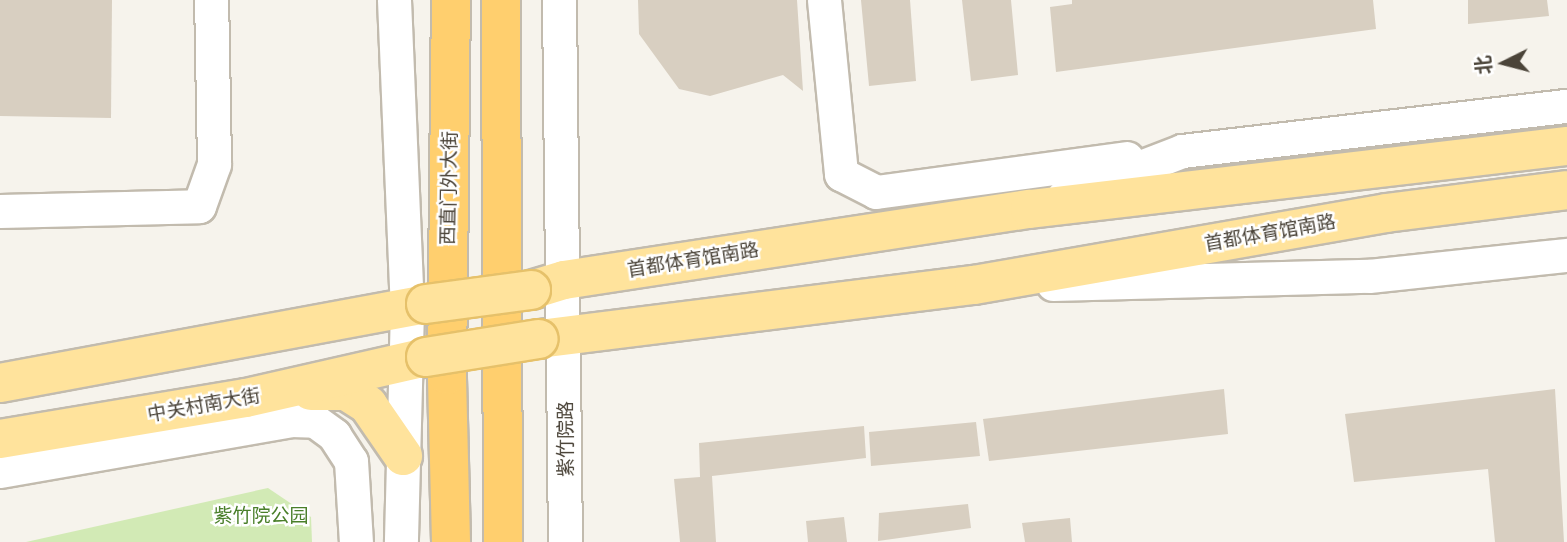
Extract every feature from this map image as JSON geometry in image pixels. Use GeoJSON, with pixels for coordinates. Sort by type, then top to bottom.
{"type":"FeatureCollection","features":[{"type":"Feature","properties":{"kind":"highway","name":"西直门外大街"},"geometry":{"type":"LineString","coordinates":[[426,364],[451,0]]}},
{"type":"Feature","properties":{"kind":"highway"},"geometry":{"type":"LineString","coordinates":[[501,0],[505,365],[503,542]]}},
{"type":"Feature","properties":{"kind":"highway"},"geometry":{"type":"LineString","coordinates":[[426,364],[451,542]]}},
{"type":"Feature","properties":{"kind":"main road","name":"首都体育馆南路"},"geometry":{"type":"LineString","coordinates":[[417,307],[1030,209],[1567,146]]}},
{"type":"Feature","properties":{"kind":"main road","name":"首都体育馆南路"},"geometry":{"type":"LineString","coordinates":[[552,337],[974,285],[1386,213],[1567,190]]}},
{"type":"Feature","properties":{"kind":"main road"},"geometry":{"type":"LineString","coordinates":[[0,383],[417,307]]}},
{"type":"Feature","properties":{"kind":"main road","name":"中关村南大街"},"geometry":{"type":"LineString","coordinates":[[0,439],[246,398],[552,337]]}},
{"type":"Feature","properties":{"kind":"main road"},"geometry":{"type":"LineString","coordinates":[[246,398],[346,391],[368,405],[402,456]]}},
{"type":"Feature","properties":{"kind":"street"},"geometry":{"type":"LineString","coordinates":[[0,211],[199,206],[214,164],[211,0]]}},
{"type":"Feature","properties":{"kind":"street"},"geometry":{"type":"LineString","coordinates":[[394,0],[417,307],[426,364],[402,456],[401,542]]}},
{"type":"Feature","properties":{"kind":"street"},"geometry":{"type":"LineString","coordinates":[[548,285],[559,0]]}},
{"type":"Feature","properties":{"kind":"street"},"geometry":{"type":"LineString","coordinates":[[824,0],[841,174],[876,192],[1182,151]]}},
{"type":"Feature","properties":{"kind":"street","name":"首都体育馆南路"},"geometry":{"type":"LineString","coordinates":[[1030,209],[1182,151],[1567,106]]}},
{"type":"Feature","properties":{"kind":"street","name":"首都体育馆南路"},"geometry":{"type":"LineString","coordinates":[[974,285],[1298,280],[1567,255]]}},
{"type":"Feature","properties":{"kind":"street","name":"紫竹院路"},"geometry":{"type":"LineString","coordinates":[[548,285],[565,542]]}},
{"type":"Feature","properties":{"kind":"street"},"geometry":{"type":"LineString","coordinates":[[0,471],[291,420],[315,421],[334,436],[351,460],[356,542]]}},
{"type":"Feature","properties":{"kind":"green space","name":"紫竹院公园"},"geometry":{"type":"Polygon","coordinates":[[[268,488],[311,517],[312,542],[26,542],[268,488]]]}},
{"type":"Feature","properties":{"kind":"building"},"geometry":{"type":"Polygon","coordinates":[[[0,0],[112,0],[111,118],[0,116],[0,0]]]}},
{"type":"Feature","properties":{"kind":"building"},"geometry":{"type":"Polygon","coordinates":[[[638,0],[797,0],[803,91],[783,75],[710,96],[679,89],[639,34],[638,0]]]}},
{"type":"Feature","properties":{"kind":"building"},"geometry":{"type":"Polygon","coordinates":[[[861,0],[910,0],[916,81],[869,86],[861,0]]]}},
{"type":"Feature","properties":{"kind":"building"},"geometry":{"type":"Polygon","coordinates":[[[962,0],[1011,0],[1018,75],[971,81],[962,0]]]}},
{"type":"Feature","properties":{"kind":"building"},"geometry":{"type":"Polygon","coordinates":[[[1072,0],[1373,0],[1376,29],[1056,72],[1050,7],[1072,4],[1072,0]]]}},
{"type":"Feature","properties":{"kind":"building"},"geometry":{"type":"Polygon","coordinates":[[[1468,0],[1547,0],[1549,16],[1468,24],[1468,0]]]}},
{"type":"Feature","properties":{"kind":"building"},"geometry":{"type":"Polygon","coordinates":[[[1224,389],[1228,434],[989,461],[983,419],[1224,389]]]}},
{"type":"Feature","properties":{"kind":"building"},"geometry":{"type":"Polygon","coordinates":[[[1555,389],[1564,542],[1495,542],[1488,469],[1354,482],[1345,414],[1555,389]]]}},
{"type":"Feature","properties":{"kind":"building"},"geometry":{"type":"Polygon","coordinates":[[[976,422],[980,456],[871,466],[869,432],[976,422]]]}},
{"type":"Feature","properties":{"kind":"building"},"geometry":{"type":"Polygon","coordinates":[[[864,426],[866,458],[712,476],[716,542],[680,542],[674,479],[700,477],[699,443],[864,426]]]}},
{"type":"Feature","properties":{"kind":"building"},"geometry":{"type":"Polygon","coordinates":[[[968,504],[971,528],[878,541],[879,513],[968,504]]]}},
{"type":"Feature","properties":{"kind":"building"},"geometry":{"type":"Polygon","coordinates":[[[844,517],[847,542],[808,542],[806,521],[844,517]]]}},
{"type":"Feature","properties":{"kind":"building"},"geometry":{"type":"Polygon","coordinates":[[[1070,518],[1072,542],[1025,542],[1022,523],[1070,518]]]}}]}
